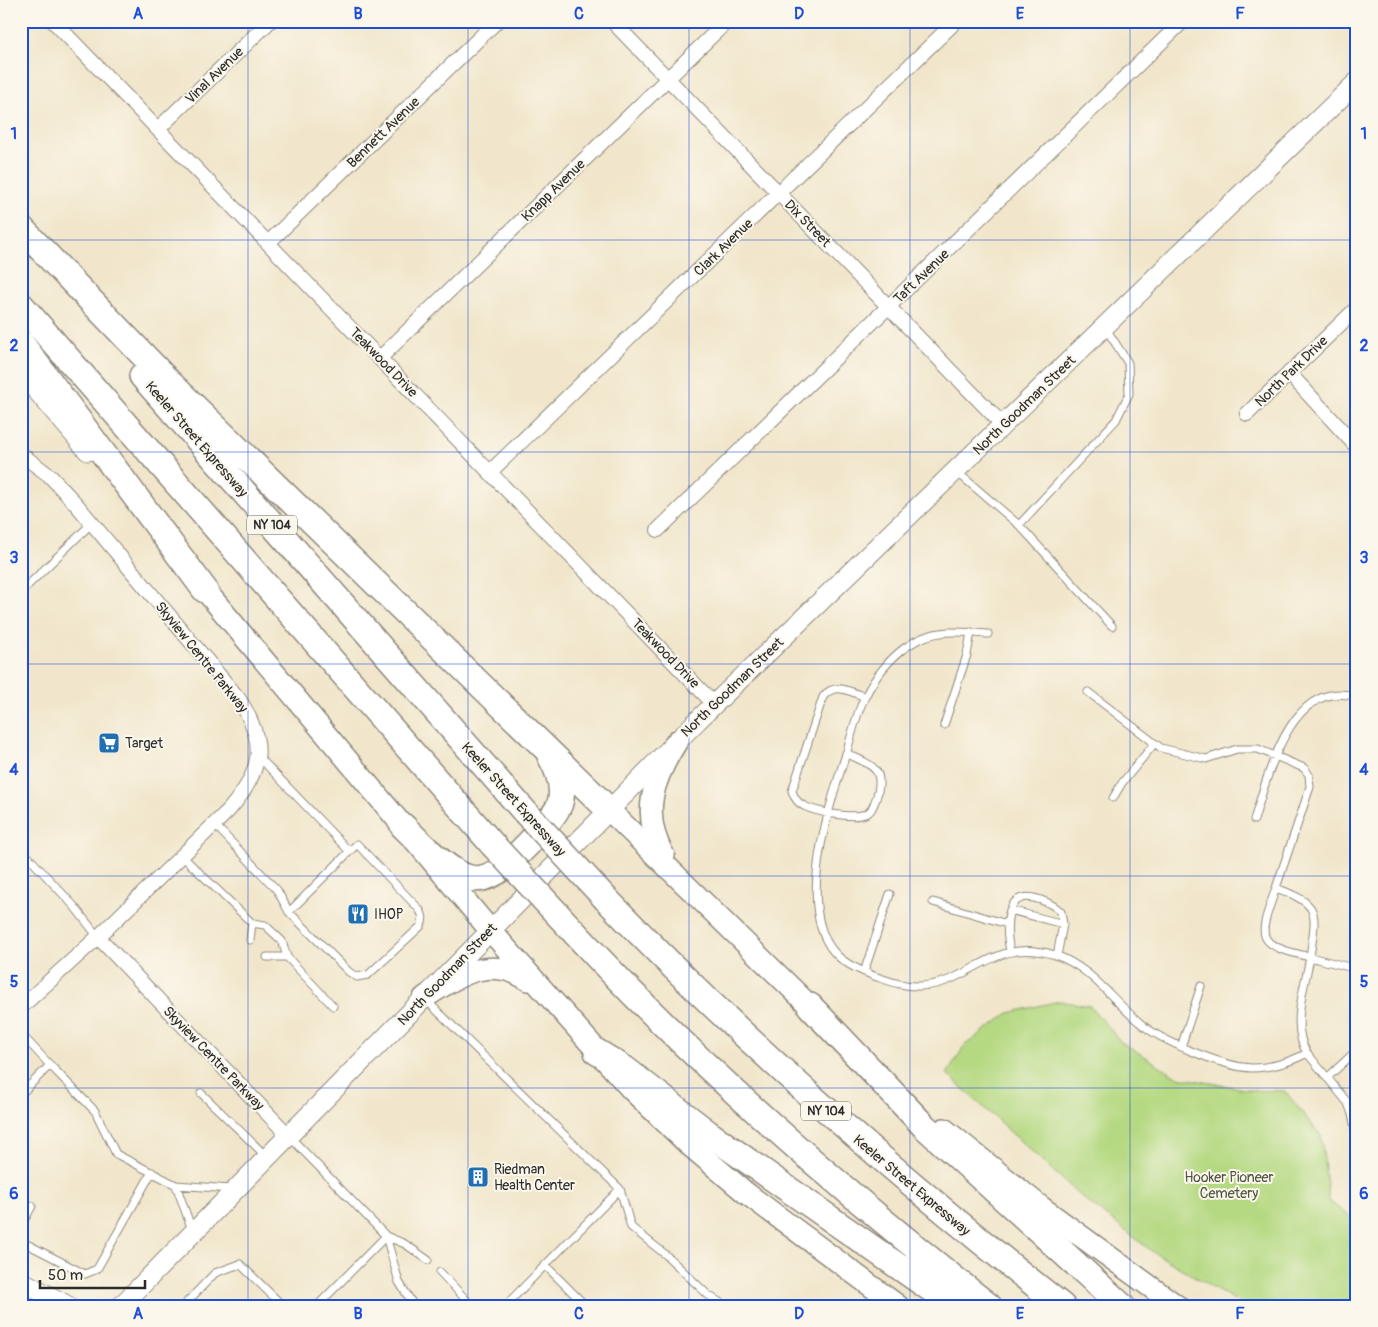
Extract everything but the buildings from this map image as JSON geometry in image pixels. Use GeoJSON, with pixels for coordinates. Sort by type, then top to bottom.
{"type":"FeatureCollection","features":[{"type":"Feature","properties":{"kind":"highway"},"geometry":{"type":"LineString","coordinates":[[21,228],[168,381],[608,809]]}},
{"type":"Feature","properties":{"kind":"highway","name":"Keeler Street Expressway"},"geometry":{"type":"LineString","coordinates":[[21,237],[525,812],[606,899],[706,1000],[831,1116],[954,1220],[1062,1306]]}},
{"type":"Feature","properties":{"kind":"highway","name":"NY 104"},"geometry":{"type":"LineString","coordinates":[[21,305],[493,844],[575,933],[740,1095],[856,1197],[989,1306]]}},
{"type":"Feature","properties":{"kind":"highway"},"geometry":{"type":"LineString","coordinates":[[21,343],[204,590]]}},
{"type":"Feature","properties":{"kind":"highway"},"geometry":{"type":"LineString","coordinates":[[403,826],[429,851],[466,877],[479,878],[497,872],[549,821],[560,802],[562,786],[559,774],[550,755],[540,741]]}},
{"type":"Feature","properties":{"kind":"highway"},"geometry":{"type":"LineString","coordinates":[[810,1006],[912,1114],[1122,1306]]}},
{"type":"Feature","properties":{"kind":"highway"},"geometry":{"type":"LineString","coordinates":[[597,1052],[625,1069],[701,1128],[955,1306]]}},
{"type":"Feature","properties":{"kind":"main road","name":"North Goodman Street"},"geometry":{"type":"LineString","coordinates":[[121,1306],[608,809],[714,704],[1357,82]]}},
{"type":"Feature","properties":{"kind":"main road"},"geometry":{"type":"LineString","coordinates":[[25,378],[490,930],[597,1052],[668,1125],[725,1176],[898,1306]]}},
{"type":"Feature","properties":{"kind":"main road"},"geometry":{"type":"LineString","coordinates":[[677,741],[657,783],[650,817],[658,845],[678,877]]}},
{"type":"Feature","properties":{"kind":"main road"},"geometry":{"type":"LineString","coordinates":[[608,809],[810,1006],[916,1105],[995,1171],[1095,1248],[1177,1306]]}},
{"type":"Feature","properties":{"kind":"main road"},"geometry":{"type":"LineString","coordinates":[[424,998],[464,975],[494,966],[513,971],[543,991]]}},
{"type":"Feature","properties":{"kind":"main road"},"geometry":{"type":"LineString","coordinates":[[21,1282],[68,1306]]}},
{"type":"Feature","properties":{"kind":"street","name":"Vinal Avenue"},"geometry":{"type":"LineString","coordinates":[[158,130],[270,21]]}},
{"type":"Feature","properties":{"kind":"street","name":"Bennett Avenue"},"geometry":{"type":"LineString","coordinates":[[268,243],[497,21]]}},
{"type":"Feature","properties":{"kind":"street","name":"Dix Street"},"geometry":{"type":"LineString","coordinates":[[612,21],[1003,425]]}},
{"type":"Feature","properties":{"kind":"street","name":"Knapp Avenue"},"geometry":{"type":"LineString","coordinates":[[380,358],[727,21]]}},
{"type":"Feature","properties":{"kind":"street","name":"Clark Avenue"},"geometry":{"type":"LineString","coordinates":[[490,472],[956,21]]}},
{"type":"Feature","properties":{"kind":"street","name":"Taft Avenue"},"geometry":{"type":"LineString","coordinates":[[658,530],[1183,21]]}},
{"type":"Feature","properties":{"kind":"street","name":"Teakwood Drive"},"geometry":{"type":"LineString","coordinates":[[54,22],[714,704]]}},
{"type":"Feature","properties":{"kind":"street","name":"North Park Drive"},"geometry":{"type":"LineString","coordinates":[[1247,414],[1357,308]]}},
{"type":"Feature","properties":{"kind":"street"},"geometry":{"type":"LineString","coordinates":[[1289,373],[1357,447]]}},
{"type":"Feature","properties":{"kind":"street","name":"Skyview Centre Parkway"},"geometry":{"type":"LineString","coordinates":[[21,454],[50,476],[92,523],[238,698],[251,717],[258,756],[245,791],[215,825],[98,937],[21,1007]]}},
{"type":"Feature","properties":{"kind":"street","name":"Skyview Centre Parkway"},"geometry":{"type":"LineString","coordinates":[[98,937],[288,1136]]}},
{"type":"Feature","properties":{"kind":"lane"},"geometry":{"type":"LineString","coordinates":[[1019,525],[1116,420],[1129,394],[1128,363],[1104,327]]}},
{"type":"Feature","properties":{"kind":"lane"},"geometry":{"type":"LineString","coordinates":[[956,471],[1019,525],[1112,626]]}},
{"type":"Feature","properties":{"kind":"lane"},"geometry":{"type":"LineString","coordinates":[[21,592],[92,523]]}},
{"type":"Feature","properties":{"kind":"lane"},"geometry":{"type":"LineString","coordinates":[[988,634],[941,632],[909,644],[890,662],[865,697],[828,812],[819,864],[819,923],[825,940],[837,956],[864,972],[902,985],[928,986],[942,982],[994,956],[1010,952],[1026,951],[1057,956],[1081,968],[1094,978],[1152,1033],[1181,1047],[1252,1068],[1277,1064],[1307,1054]]}},
{"type":"Feature","properties":{"kind":"lane"},"geometry":{"type":"LineString","coordinates":[[944,725],[967,655],[971,632]]}},
{"type":"Feature","properties":{"kind":"lane"},"geometry":{"type":"LineString","coordinates":[[846,753],[873,766],[880,774],[881,784],[873,808],[867,814],[848,816],[804,806],[796,800],[792,791],[822,698],[828,690],[837,688],[865,697]]}},
{"type":"Feature","properties":{"kind":"lane"},"geometry":{"type":"LineString","coordinates":[[1088,692],[1154,744],[1165,750],[1206,759],[1247,748],[1276,756],[1304,768],[1311,782],[1262,927],[1265,939],[1278,949],[1357,969]]}},
{"type":"Feature","properties":{"kind":"lane"},"geometry":{"type":"LineString","coordinates":[[1254,820],[1276,756],[1291,724],[1310,703],[1333,694],[1357,697]]}},
{"type":"Feature","properties":{"kind":"lane"},"geometry":{"type":"LineString","coordinates":[[1113,798],[1154,744]]}},
{"type":"Feature","properties":{"kind":"lane"},"geometry":{"type":"LineString","coordinates":[[258,756],[349,851]]}},
{"type":"Feature","properties":{"kind":"lane"},"geometry":{"type":"LineString","coordinates":[[215,825],[277,890],[289,912],[349,972],[357,977],[368,975],[421,926],[423,914],[357,844],[289,912]]}},
{"type":"Feature","properties":{"kind":"lane"},"geometry":{"type":"LineString","coordinates":[[21,848],[74,906],[98,937]]}},
{"type":"Feature","properties":{"kind":"lane"},"geometry":{"type":"LineString","coordinates":[[182,856],[252,924],[265,924],[277,935],[282,941],[287,957],[333,1006]]}},
{"type":"Feature","properties":{"kind":"lane"},"geometry":{"type":"LineString","coordinates":[[1276,888],[1303,899],[1313,910],[1315,923],[1299,1025],[1300,1037],[1307,1054],[1350,1108],[1357,1138]]}},
{"type":"Feature","properties":{"kind":"lane"},"geometry":{"type":"LineString","coordinates":[[864,972],[890,894]]}},
{"type":"Feature","properties":{"kind":"lane"},"geometry":{"type":"LineString","coordinates":[[1010,952],[1007,924],[1010,910],[1014,903],[1021,898],[1034,898],[1058,909],[1062,916],[1063,924],[1057,956]]}},
{"type":"Feature","properties":{"kind":"lane"},"geometry":{"type":"LineString","coordinates":[[934,902],[1007,924]]}},
{"type":"Feature","properties":{"kind":"lane"},"geometry":{"type":"LineString","coordinates":[[1010,910],[1063,924]]}},
{"type":"Feature","properties":{"kind":"lane"},"geometry":{"type":"LineString","coordinates":[[250,940],[252,924]]}},
{"type":"Feature","properties":{"kind":"lane"},"geometry":{"type":"LineString","coordinates":[[267,958],[287,957]]}},
{"type":"Feature","properties":{"kind":"lane"},"geometry":{"type":"LineString","coordinates":[[1181,1047],[1201,986]]}},
{"type":"Feature","properties":{"kind":"lane"},"geometry":{"type":"LineString","coordinates":[[424,998],[620,1189],[631,1227],[666,1255],[708,1295],[726,1306]]}},
{"type":"Feature","properties":{"kind":"lane"},"geometry":{"type":"LineString","coordinates":[[21,1034],[95,1111],[116,1154],[176,1186],[235,1190]]}},
{"type":"Feature","properties":{"kind":"lane"},"geometry":{"type":"LineString","coordinates":[[1327,1078],[1357,1050]]}},
{"type":"Feature","properties":{"kind":"lane"},"geometry":{"type":"LineString","coordinates":[[21,1094],[50,1065]]}},
{"type":"Feature","properties":{"kind":"lane"},"geometry":{"type":"LineString","coordinates":[[201,1093],[267,1157]]}},
{"type":"Feature","properties":{"kind":"lane"},"geometry":{"type":"LineString","coordinates":[[288,1136],[386,1236],[405,1244],[428,1260]]}},
{"type":"Feature","properties":{"kind":"lane"},"geometry":{"type":"LineString","coordinates":[[21,1241],[84,1274],[97,1269],[152,1172]]}},
{"type":"Feature","properties":{"kind":"lane"},"geometry":{"type":"LineString","coordinates":[[176,1186],[193,1233]]}},
{"type":"Feature","properties":{"kind":"lane"},"geometry":{"type":"LineString","coordinates":[[506,1306],[620,1189]]}},
{"type":"Feature","properties":{"kind":"lane"},"geometry":{"type":"LineString","coordinates":[[21,1201],[32,1206],[21,1226]]}},
{"type":"Feature","properties":{"kind":"lane"},"geometry":{"type":"LineString","coordinates":[[317,1306],[386,1236]]}},
{"type":"Feature","properties":{"kind":"lane"},"geometry":{"type":"LineString","coordinates":[[386,1236],[399,1282],[414,1306]]}},
{"type":"Feature","properties":{"kind":"lane"},"geometry":{"type":"LineString","coordinates":[[187,1306],[187,1302],[215,1272],[240,1264],[283,1306]]}},
{"type":"Feature","properties":{"kind":"lane"},"geometry":{"type":"LineString","coordinates":[[546,1266],[586,1306]]}},
{"type":"Feature","properties":{"kind":"lane"},"geometry":{"type":"LineString","coordinates":[[440,1272],[472,1306]]}},
{"type":"Feature","properties":{"kind":"green space","name":"Hooker Pioneer Cemetery"},"geometry":{"type":"Polygon","coordinates":[[[1059,1001],[1090,1006],[1121,1042],[1178,1077],[1250,1090],[1285,1091],[1321,1136],[1329,1201],[1357,1222],[1357,1306],[1245,1306],[1153,1252],[1084,1199],[947,1074],[965,1045],[1009,1013],[1059,1001]]]}},
{"type":"Feature","properties":{"kind":"place","name":"Target"},"geometry":{"type":"Point","coordinates":[109,743]}},
{"type":"Feature","properties":{"kind":"place","name":"IHOP"},"geometry":{"type":"Point","coordinates":[358,914]}},
{"type":"Feature","properties":{"kind":"place","name":"Riedman Health Center"},"geometry":{"type":"Point","coordinates":[478,1177]}}]}
